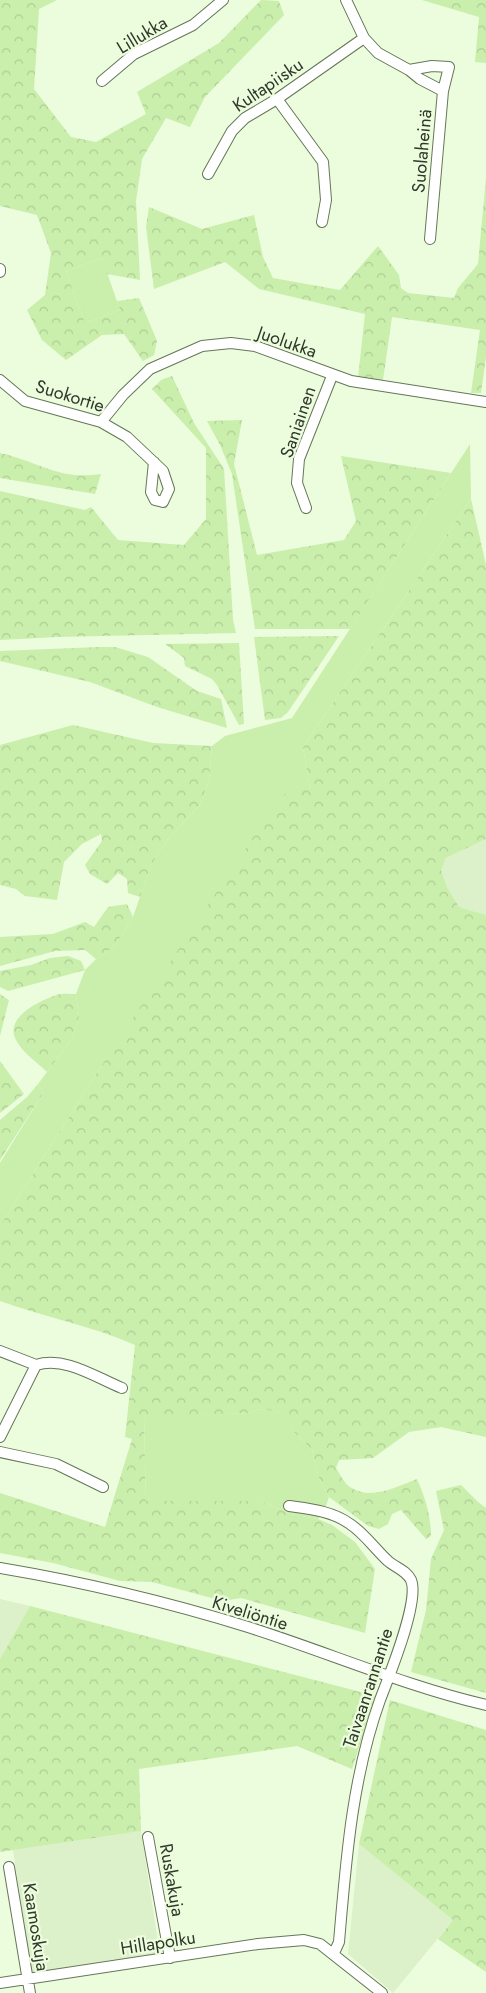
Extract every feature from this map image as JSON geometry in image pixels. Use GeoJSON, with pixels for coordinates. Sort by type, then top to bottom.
{"type":"FeatureCollection","features":[{"type":"Feature","properties":{"kind":"street","name":"Lillukka"},"geometry":{"type":"LineString","coordinates":[[102,81],[134,54],[193,25],[223,0]]}},
{"type":"Feature","properties":{"kind":"street"},"geometry":{"type":"LineString","coordinates":[[346,0],[364,38],[378,53],[409,70],[420,79],[444,91]]}},
{"type":"Feature","properties":{"kind":"street","name":"Kultapiisku"},"geometry":{"type":"LineString","coordinates":[[208,174],[232,131],[245,118],[277,99],[364,38]]}},
{"type":"Feature","properties":{"kind":"street","name":"Suolaheinä"},"geometry":{"type":"LineString","coordinates":[[409,70],[432,66],[449,67],[444,91],[430,239]]}},
{"type":"Feature","properties":{"kind":"street"},"geometry":{"type":"LineString","coordinates":[[277,99],[322,162],[326,200],[322,222]]}},
{"type":"Feature","properties":{"kind":"street","name":"Juolukka"},"geometry":{"type":"LineString","coordinates":[[101,422],[123,395],[150,369],[202,346],[231,343],[255,346],[332,376],[389,389],[486,402]]}},
{"type":"Feature","properties":{"kind":"street","name":"Saniainen"},"geometry":{"type":"LineString","coordinates":[[306,508],[298,483],[299,459],[332,376]]}},
{"type":"Feature","properties":{"kind":"street","name":"Suokortie"},"geometry":{"type":"LineString","coordinates":[[0,380],[25,401],[101,422],[127,437],[154,462]]}},
{"type":"Feature","properties":{"kind":"street"},"geometry":{"type":"LineString","coordinates":[[0,1350],[36,1365],[47,1362],[62,1363],[122,1388]]}},
{"type":"Feature","properties":{"kind":"street"},"geometry":{"type":"LineString","coordinates":[[0,1437],[36,1365]]}},
{"type":"Feature","properties":{"kind":"street"},"geometry":{"type":"LineString","coordinates":[[0,1452],[56,1464],[103,1487]]}},
{"type":"Feature","properties":{"kind":"street","name":"Taivaanrannantie"},"geometry":{"type":"LineString","coordinates":[[289,1506],[321,1510],[350,1524],[390,1563],[406,1572],[411,1581],[414,1595],[390,1675],[369,1730],[355,1790],[339,1942],[334,1953]]}},
{"type":"Feature","properties":{"kind":"street","name":"Kiveliöntie"},"geometry":{"type":"LineString","coordinates":[[0,1568],[64,1579],[247,1627],[486,1705]]}},
{"type":"Feature","properties":{"kind":"street","name":"Ruskakuja"},"geometry":{"type":"LineString","coordinates":[[148,1837],[170,1958]]}},
{"type":"Feature","properties":{"kind":"street","name":"Kaamoskuja"},"geometry":{"type":"LineString","coordinates":[[9,1867],[30,1993]]}},
{"type":"Feature","properties":{"kind":"street","name":"Hillapolku"},"geometry":{"type":"LineString","coordinates":[[0,1983],[293,1940],[320,1944],[334,1953]]}},
{"type":"Feature","properties":{"kind":"street"},"geometry":{"type":"LineString","coordinates":[[334,1953],[382,1993]]}},
{"type":"Feature","properties":{"kind":"shaded area"},"geometry":{"type":"Polygon","coordinates":[[[486,839],[486,915],[459,907],[447,887],[441,870],[446,858],[486,839]]]}},
{"type":"Feature","properties":{"kind":"shaded area"},"geometry":{"type":"Polygon","coordinates":[[[0,1599],[30,1606],[0,1659],[0,1599]]]}},
{"type":"Feature","properties":{"kind":"shaded area"},"geometry":{"type":"Polygon","coordinates":[[[141,1831],[160,1955],[32,1975],[13,1850],[141,1831]]]}},
{"type":"Feature","properties":{"kind":"shaded area"},"geometry":{"type":"Polygon","coordinates":[[[359,1844],[453,1920],[393,1993],[348,1954],[359,1844]]]}},
{"type":"Feature","properties":{"kind":"green space"},"geometry":{"type":"Polygon","coordinates":[[[0,0],[57,0],[39,9],[34,89],[71,137],[96,142],[146,114],[137,92],[219,43],[261,0],[279,1],[284,15],[205,97],[190,127],[166,118],[142,159],[136,201],[140,280],[107,274],[102,258],[66,271],[85,323],[120,310],[117,301],[139,298],[157,341],[154,355],[143,361],[124,334],[102,335],[66,360],[42,340],[27,310],[45,295],[51,253],[37,215],[0,206],[0,0]]]}},
{"type":"Feature","properties":{"kind":"green space"},"geometry":{"type":"Polygon","coordinates":[[[422,0],[486,0],[486,63],[475,62],[479,17],[422,0]]]}},
{"type":"Feature","properties":{"kind":"green space"},"geometry":{"type":"Polygon","coordinates":[[[486,178],[486,357],[481,393],[471,393],[480,330],[392,317],[383,380],[358,378],[365,314],[259,289],[225,262],[154,289],[146,227],[149,207],[202,229],[254,215],[263,257],[273,278],[340,290],[378,246],[399,275],[401,288],[408,293],[454,298],[458,288],[478,264],[486,178]]]}},
{"type":"Feature","properties":{"kind":"green space"},"geometry":{"type":"Polygon","coordinates":[[[102,258],[120,310],[85,323],[66,271],[102,258]]]}},
{"type":"Feature","properties":{"kind":"green space"},"geometry":{"type":"Polygon","coordinates":[[[172,376],[194,423],[224,469],[233,620],[236,633],[0,640],[0,491],[85,510],[91,507],[118,540],[184,545],[206,519],[206,448],[152,389],[161,380],[172,376]]]}},
{"type":"Feature","properties":{"kind":"green space"},"geometry":{"type":"Polygon","coordinates":[[[242,420],[234,464],[257,555],[344,540],[356,521],[341,456],[451,473],[350,629],[255,629],[232,474],[220,445],[207,421],[242,420]]]}},
{"type":"Feature","properties":{"kind":"green space"},"geometry":{"type":"Polygon","coordinates":[[[470,444],[471,499],[303,747],[310,789],[105,1060],[0,1226],[0,1163],[42,1095],[43,1090],[38,1084],[72,1039],[79,1017],[76,994],[85,970],[96,959],[114,947],[133,917],[151,865],[168,839],[200,805],[209,781],[212,746],[225,736],[292,718],[470,444]]]}},
{"type":"Feature","properties":{"kind":"green space"},"geometry":{"type":"Polygon","coordinates":[[[0,453],[64,473],[74,475],[101,474],[95,494],[0,478],[0,453]]]}},
{"type":"Feature","properties":{"kind":"green space"},"geometry":{"type":"Polygon","coordinates":[[[471,499],[486,565],[486,839],[446,858],[441,870],[447,887],[459,907],[486,915],[486,1437],[441,1427],[409,1432],[373,1458],[339,1460],[336,1468],[344,1481],[350,1487],[366,1493],[392,1489],[417,1479],[429,1514],[431,1536],[426,1539],[401,1510],[392,1514],[388,1524],[379,1529],[368,1526],[329,1497],[318,1476],[312,1450],[293,1431],[281,1412],[259,1409],[249,1413],[144,1417],[146,1501],[260,1501],[291,1514],[318,1519],[332,1525],[355,1542],[375,1569],[365,1633],[241,1598],[223,1601],[152,1582],[120,1581],[53,1563],[0,1553],[0,1493],[105,1527],[132,1439],[125,1437],[135,1345],[102,1332],[0,1301],[0,1226],[105,1060],[281,795],[310,789],[303,747],[471,499]]]}},
{"type":"Feature","properties":{"kind":"green space"},"geometry":{"type":"Polygon","coordinates":[[[339,636],[288,712],[281,718],[265,720],[254,637],[339,636]]]}},
{"type":"Feature","properties":{"kind":"green space"},"geometry":{"type":"Polygon","coordinates":[[[239,643],[244,724],[239,725],[212,679],[185,666],[184,658],[165,644],[239,643]]]}},
{"type":"Feature","properties":{"kind":"green space"},"geometry":{"type":"Polygon","coordinates":[[[115,647],[148,657],[197,691],[221,699],[227,728],[157,707],[90,682],[0,661],[0,651],[115,647]]]}},
{"type":"Feature","properties":{"kind":"green space"},"geometry":{"type":"Polygon","coordinates":[[[73,725],[153,743],[212,746],[209,781],[200,805],[168,839],[151,865],[140,897],[128,893],[127,879],[118,873],[107,884],[90,874],[85,865],[102,841],[101,834],[82,844],[64,862],[57,900],[25,896],[16,889],[0,885],[0,745],[73,725]]]}},
{"type":"Feature","properties":{"kind":"green space"},"geometry":{"type":"Polygon","coordinates":[[[127,904],[133,917],[114,947],[96,959],[85,950],[55,951],[0,966],[0,937],[53,934],[85,922],[94,927],[108,907],[127,904]]]}},
{"type":"Feature","properties":{"kind":"green space"},"geometry":{"type":"Polygon","coordinates":[[[68,956],[81,961],[85,970],[8,991],[0,987],[0,971],[31,965],[50,958],[68,956]]]}},
{"type":"Feature","properties":{"kind":"green space"},"geometry":{"type":"Polygon","coordinates":[[[0,994],[9,1000],[0,1036],[0,994]]]}},
{"type":"Feature","properties":{"kind":"green space"},"geometry":{"type":"Polygon","coordinates":[[[58,994],[76,994],[79,1017],[72,1039],[47,1072],[18,1043],[15,1038],[15,1023],[26,1010],[42,1001],[58,994]]]}},
{"type":"Feature","properties":{"kind":"green space"},"geometry":{"type":"Polygon","coordinates":[[[0,1061],[24,1094],[0,1113],[0,1061]]]}},
{"type":"Feature","properties":{"kind":"green space"},"geometry":{"type":"Polygon","coordinates":[[[38,1084],[43,1090],[42,1095],[0,1160],[0,1120],[27,1097],[38,1084]]]}},
{"type":"Feature","properties":{"kind":"green space"},"geometry":{"type":"Polygon","coordinates":[[[259,1409],[282,1412],[293,1431],[312,1450],[318,1476],[329,1497],[325,1509],[318,1519],[291,1514],[260,1501],[146,1501],[144,1416],[249,1413],[259,1409]]]}},
{"type":"Feature","properties":{"kind":"green space"},"geometry":{"type":"Polygon","coordinates":[[[461,1485],[486,1508],[486,1693],[411,1672],[426,1610],[431,1559],[444,1530],[436,1491],[461,1485]]]}},
{"type":"Feature","properties":{"kind":"green space"},"geometry":{"type":"Polygon","coordinates":[[[30,1606],[376,1696],[352,1769],[297,1746],[139,1769],[141,1831],[0,1852],[0,1659],[30,1606]]]}},
{"type":"Feature","properties":{"kind":"green space"},"geometry":{"type":"Polygon","coordinates":[[[390,1700],[486,1730],[486,1972],[438,1939],[453,1920],[359,1844],[390,1700]]]}}]}
